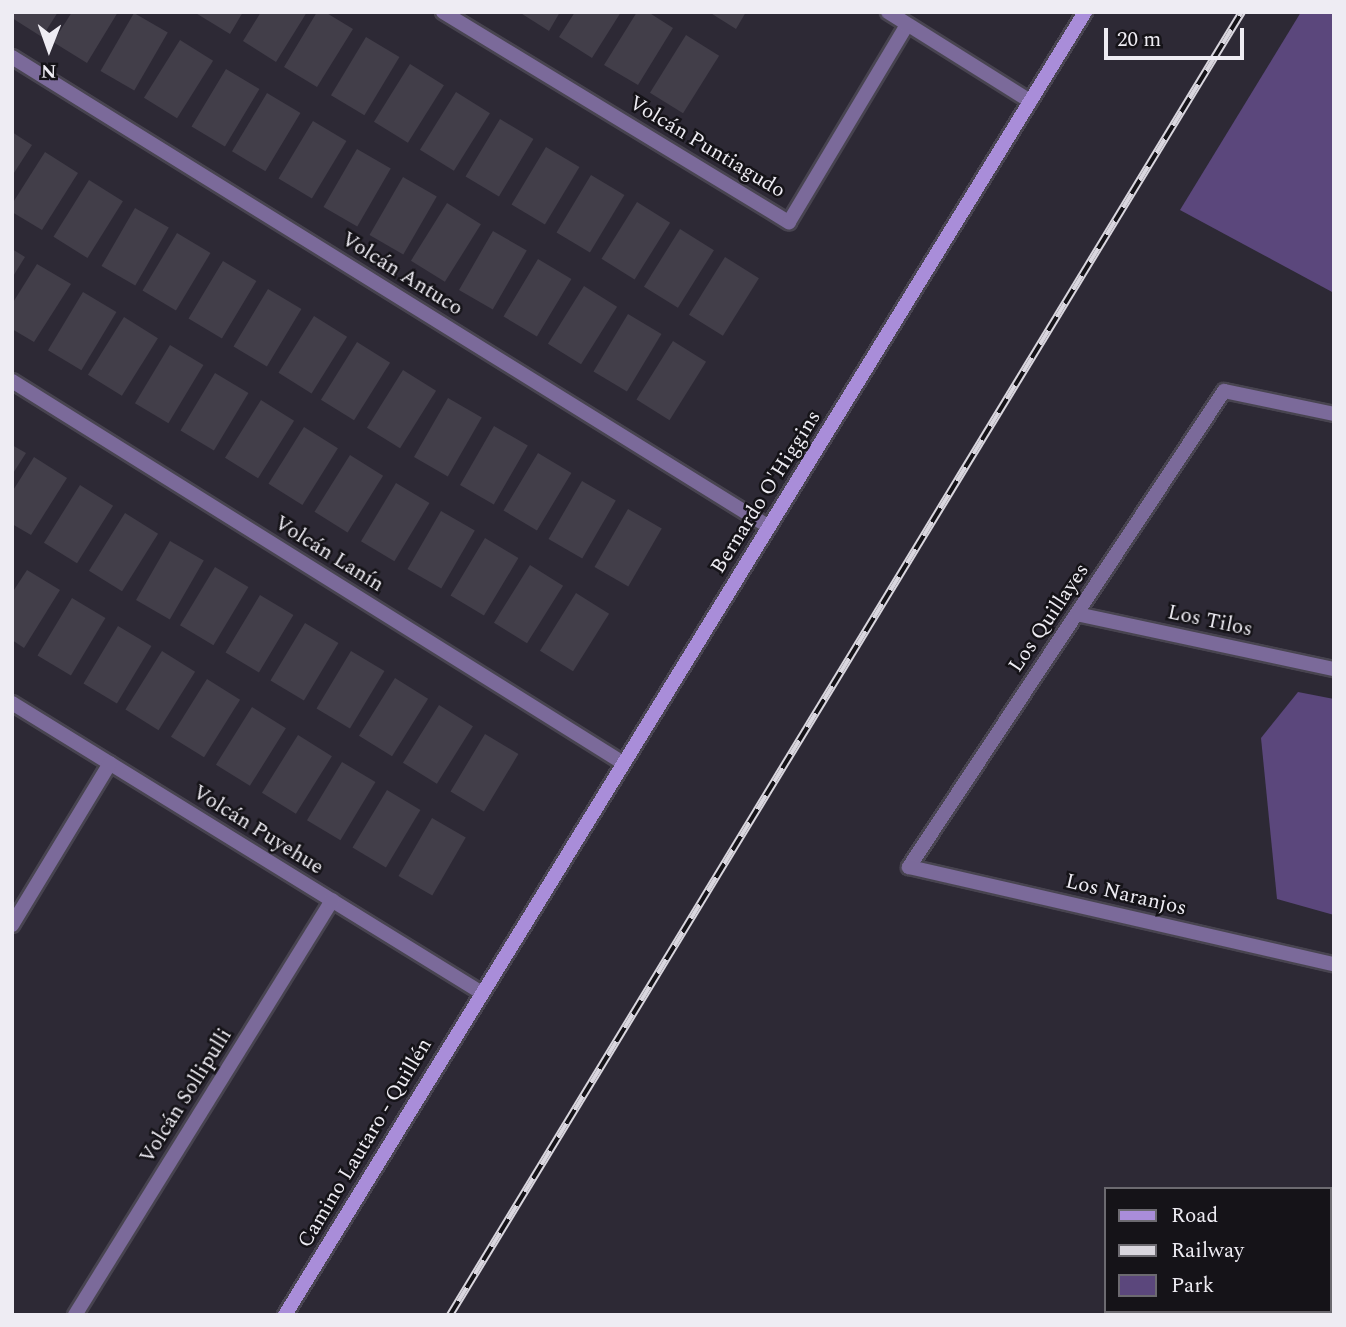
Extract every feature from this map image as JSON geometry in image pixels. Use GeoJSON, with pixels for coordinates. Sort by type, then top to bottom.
{"type":"FeatureCollection","features":[{"type":"Feature","properties":{"kind":"main road","name":"Bernardo O'Higgins"},"geometry":{"type":"LineString","coordinates":[[482,993],[1085,12]]}},
{"type":"Feature","properties":{"kind":"main road","name":"Camino Lautaro - Quillén"},"geometry":{"type":"LineString","coordinates":[[285,1315],[482,993]]}},
{"type":"Feature","properties":{"kind":"street","name":"Volcán Puntiagudo"},"geometry":{"type":"LineString","coordinates":[[443,12],[789,222],[907,25]]}},
{"type":"Feature","properties":{"kind":"street"},"geometry":{"type":"LineString","coordinates":[[888,12],[1030,101]]}},
{"type":"Feature","properties":{"kind":"street","name":"Volcán Antuco"},"geometry":{"type":"LineString","coordinates":[[12,57],[768,527]]}},
{"type":"Feature","properties":{"kind":"street","name":"Volcán Lanín"},"geometry":{"type":"LineString","coordinates":[[12,381],[623,764]]}},
{"type":"Feature","properties":{"kind":"street","name":"Los Quillayes"},"geometry":{"type":"LineString","coordinates":[[909,867],[1224,391],[1334,414]]}},
{"type":"Feature","properties":{"kind":"street","name":"Los Tilos"},"geometry":{"type":"LineString","coordinates":[[1077,614],[1334,669]]}},
{"type":"Feature","properties":{"kind":"street","name":"Volcán Puyehue"},"geometry":{"type":"LineString","coordinates":[[12,703],[482,993]]}},
{"type":"Feature","properties":{"kind":"street"},"geometry":{"type":"LineString","coordinates":[[12,925],[110,763]]}},
{"type":"Feature","properties":{"kind":"street","name":"Los Naranjos"},"geometry":{"type":"LineString","coordinates":[[909,867],[1334,964]]}},
{"type":"Feature","properties":{"kind":"street","name":"Volcán Sollipulli"},"geometry":{"type":"LineString","coordinates":[[75,1315],[331,900]]}},
{"type":"Feature","properties":{"kind":"green space"},"geometry":{"type":"Polygon","coordinates":[[[1301,12],[1334,12],[1334,293],[1180,210],[1301,12]]]}},
{"type":"Feature","properties":{"kind":"green space"},"geometry":{"type":"Polygon","coordinates":[[[1298,692],[1334,699],[1334,915],[1277,899],[1261,738],[1298,692]]]}},
{"type":"Feature","properties":{"kind":"building"},"geometry":{"type":"Polygon","coordinates":[[[12,12],[58,12],[42,37],[12,18],[12,12]]]}},
{"type":"Feature","properties":{"kind":"building"},"geometry":{"type":"Polygon","coordinates":[[[72,12],[118,12],[87,63],[53,42],[72,12]]]}},
{"type":"Feature","properties":{"kind":"building"},"geometry":{"type":"Polygon","coordinates":[[[194,12],[243,12],[230,34],[194,12]]]}},
{"type":"Feature","properties":{"kind":"building"},"geometry":{"type":"Polygon","coordinates":[[[261,12],[307,12],[276,62],[243,41],[261,12]]]}},
{"type":"Feature","properties":{"kind":"building"},"geometry":{"type":"Polygon","coordinates":[[[317,12],[325,12],[353,29],[317,87],[284,67],[317,12]]]}},
{"type":"Feature","properties":{"kind":"building"},"geometry":{"type":"Polygon","coordinates":[[[519,12],[560,12],[549,31],[519,12]]]}},
{"type":"Feature","properties":{"kind":"building"},"geometry":{"type":"Polygon","coordinates":[[[575,12],[621,12],[592,58],[559,37],[575,12]]]}},
{"type":"Feature","properties":{"kind":"building"},"geometry":{"type":"Polygon","coordinates":[[[637,12],[648,12],[673,28],[638,85],[604,65],[637,12]]]}},
{"type":"Feature","properties":{"kind":"building"},"geometry":{"type":"Polygon","coordinates":[[[709,12],[746,12],[736,29],[709,12]]]}},
{"type":"Feature","properties":{"kind":"building"},"geometry":{"type":"Polygon","coordinates":[[[134,13],[168,32],[134,91],[101,71],[134,13]]]}},
{"type":"Feature","properties":{"kind":"building"},"geometry":{"type":"Polygon","coordinates":[[[686,35],[719,56],[683,113],[650,93],[686,35]]]}},
{"type":"Feature","properties":{"kind":"building"},"geometry":{"type":"Polygon","coordinates":[[[366,37],[399,57],[364,115],[331,95],[366,37]]]}},
{"type":"Feature","properties":{"kind":"building"},"geometry":{"type":"Polygon","coordinates":[[[180,40],[213,61],[177,118],[144,98],[180,40]]]}},
{"type":"Feature","properties":{"kind":"building"},"geometry":{"type":"Polygon","coordinates":[[[410,64],[444,85],[408,143],[374,122],[410,64]]]}},
{"type":"Feature","properties":{"kind":"building"},"geometry":{"type":"Polygon","coordinates":[[[226,69],[259,89],[225,147],[191,126],[226,69]]]}},
{"type":"Feature","properties":{"kind":"building"},"geometry":{"type":"Polygon","coordinates":[[[456,92],[490,113],[454,171],[420,150],[456,92]]]}},
{"type":"Feature","properties":{"kind":"building"},"geometry":{"type":"Polygon","coordinates":[[[267,93],[300,113],[265,171],[232,151],[267,93]]]}},
{"type":"Feature","properties":{"kind":"building"},"geometry":{"type":"Polygon","coordinates":[[[500,119],[533,139],[499,197],[465,176],[500,119]]]}},
{"type":"Feature","properties":{"kind":"building"},"geometry":{"type":"Polygon","coordinates":[[[313,121],[346,141],[312,199],[278,178],[313,121]]]}},
{"type":"Feature","properties":{"kind":"building"},"geometry":{"type":"Polygon","coordinates":[[[12,132],[32,145],[12,176],[12,132]]]}},
{"type":"Feature","properties":{"kind":"building"},"geometry":{"type":"Polygon","coordinates":[[[546,147],[579,167],[545,225],[511,204],[546,147]]]}},
{"type":"Feature","properties":{"kind":"building"},"geometry":{"type":"Polygon","coordinates":[[[357,149],[391,169],[357,227],[324,207],[357,149]]]}},
{"type":"Feature","properties":{"kind":"building"},"geometry":{"type":"Polygon","coordinates":[[[45,152],[78,173],[42,230],[12,212],[12,204],[45,152]]]}},
{"type":"Feature","properties":{"kind":"building"},"geometry":{"type":"Polygon","coordinates":[[[591,175],[624,195],[590,253],[556,232],[591,175]]]}},
{"type":"Feature","properties":{"kind":"building"},"geometry":{"type":"Polygon","coordinates":[[[403,177],[437,196],[403,255],[370,235],[403,177]]]}},
{"type":"Feature","properties":{"kind":"building"},"geometry":{"type":"Polygon","coordinates":[[[89,180],[123,201],[87,258],[53,237],[89,180]]]}},
{"type":"Feature","properties":{"kind":"building"},"geometry":{"type":"Polygon","coordinates":[[[637,202],[670,223],[635,279],[601,259],[637,202]]]}},
{"type":"Feature","properties":{"kind":"building"},"geometry":{"type":"Polygon","coordinates":[[[447,203],[481,224],[445,282],[411,261],[447,203]]]}},
{"type":"Feature","properties":{"kind":"building"},"geometry":{"type":"Polygon","coordinates":[[[135,208],[169,227],[135,286],[102,266],[135,208]]]}},
{"type":"Feature","properties":{"kind":"building"},"geometry":{"type":"Polygon","coordinates":[[[680,229],[714,250],[678,308],[644,287],[680,229]]]}},
{"type":"Feature","properties":{"kind":"building"},"geometry":{"type":"Polygon","coordinates":[[[493,231],[527,250],[493,309],[459,290],[493,231]]]}},
{"type":"Feature","properties":{"kind":"building"},"geometry":{"type":"Polygon","coordinates":[[[177,233],[210,253],[176,311],[142,290],[177,233]]]}},
{"type":"Feature","properties":{"kind":"building"},"geometry":{"type":"Polygon","coordinates":[[[12,249],[25,257],[12,278],[12,249]]]}},
{"type":"Feature","properties":{"kind":"building"},"geometry":{"type":"Polygon","coordinates":[[[725,257],[759,278],[723,336],[689,315],[725,257]]]}},
{"type":"Feature","properties":{"kind":"building"},"geometry":{"type":"Polygon","coordinates":[[[538,259],[571,279],[537,337],[503,316],[538,259]]]}},
{"type":"Feature","properties":{"kind":"building"},"geometry":{"type":"Polygon","coordinates":[[[223,261],[256,281],[222,339],[188,318],[223,261]]]}},
{"type":"Feature","properties":{"kind":"building"},"geometry":{"type":"Polygon","coordinates":[[[37,264],[71,284],[34,342],[12,329],[12,304],[37,264]]]}},
{"type":"Feature","properties":{"kind":"building"},"geometry":{"type":"Polygon","coordinates":[[[584,286],[617,307],[581,364],[548,344],[584,286]]]}},
{"type":"Feature","properties":{"kind":"building"},"geometry":{"type":"Polygon","coordinates":[[[268,289],[301,309],[267,367],[233,346],[268,289]]]}},
{"type":"Feature","properties":{"kind":"building"},"geometry":{"type":"Polygon","coordinates":[[[83,292],[116,312],[81,370],[48,350],[83,292]]]}},
{"type":"Feature","properties":{"kind":"building"},"geometry":{"type":"Polygon","coordinates":[[[628,314],[661,334],[627,392],[593,371],[628,314]]]}},
{"type":"Feature","properties":{"kind":"building"},"geometry":{"type":"Polygon","coordinates":[[[314,316],[347,337],[312,393],[278,373],[314,316]]]}},
{"type":"Feature","properties":{"kind":"building"},"geometry":{"type":"Polygon","coordinates":[[[124,317],[158,338],[122,396],[88,375],[124,317]]]}},
{"type":"Feature","properties":{"kind":"building"},"geometry":{"type":"Polygon","coordinates":[[[673,341],[706,362],[670,420],[636,400],[673,341]]]}},
{"type":"Feature","properties":{"kind":"building"},"geometry":{"type":"Polygon","coordinates":[[[357,342],[390,363],[354,420],[321,400],[357,342]]]}},
{"type":"Feature","properties":{"kind":"building"},"geometry":{"type":"Polygon","coordinates":[[[170,345],[203,365],[168,423],[135,403],[170,345]]]}},
{"type":"Feature","properties":{"kind":"building"},"geometry":{"type":"Polygon","coordinates":[[[403,370],[436,391],[400,448],[367,428],[403,370]]]}},
{"type":"Feature","properties":{"kind":"building"},"geometry":{"type":"Polygon","coordinates":[[[215,373],[248,393],[214,451],[180,430],[215,373]]]}},
{"type":"Feature","properties":{"kind":"building"},"geometry":{"type":"Polygon","coordinates":[[[448,398],[482,418],[448,476],[414,457],[448,398]]]}},
{"type":"Feature","properties":{"kind":"building"},"geometry":{"type":"Polygon","coordinates":[[[261,400],[294,421],[258,478],[225,458],[261,400]]]}},
{"type":"Feature","properties":{"kind":"building"},"geometry":{"type":"Polygon","coordinates":[[[494,426],[528,445],[494,504],[460,485],[494,426]]]}},
{"type":"Feature","properties":{"kind":"building"},"geometry":{"type":"Polygon","coordinates":[[[304,427],[338,448],[302,505],[268,484],[304,427]]]}},
{"type":"Feature","properties":{"kind":"building"},"geometry":{"type":"Polygon","coordinates":[[[12,445],[26,453],[12,475],[12,445]]]}},
{"type":"Feature","properties":{"kind":"building"},"geometry":{"type":"Polygon","coordinates":[[[538,453],[571,473],[537,531],[503,510],[538,453]]]}},
{"type":"Feature","properties":{"kind":"building"},"geometry":{"type":"Polygon","coordinates":[[[350,455],[383,476],[348,532],[314,512],[350,455]]]}},
{"type":"Feature","properties":{"kind":"building"},"geometry":{"type":"Polygon","coordinates":[[[34,457],[67,478],[31,535],[12,524],[12,492],[34,457]]]}},
{"type":"Feature","properties":{"kind":"building"},"geometry":{"type":"Polygon","coordinates":[[[582,481],[616,500],[582,559],[548,539],[582,481]]]}},
{"type":"Feature","properties":{"kind":"building"},"geometry":{"type":"Polygon","coordinates":[[[396,483],[429,503],[394,561],[361,541],[396,483]]]}},
{"type":"Feature","properties":{"kind":"building"},"geometry":{"type":"Polygon","coordinates":[[[80,485],[113,506],[77,563],[44,543],[80,485]]]}},
{"type":"Feature","properties":{"kind":"building"},"geometry":{"type":"Polygon","coordinates":[[[628,509],[662,528],[628,587],[594,567],[628,509]]]}},
{"type":"Feature","properties":{"kind":"building"},"geometry":{"type":"Polygon","coordinates":[[[441,511],[475,530],[441,589],[408,569],[441,511]]]}},
{"type":"Feature","properties":{"kind":"building"},"geometry":{"type":"Polygon","coordinates":[[[125,513],[158,534],[122,591],[89,571],[125,513]]]}},
{"type":"Feature","properties":{"kind":"building"},"geometry":{"type":"Polygon","coordinates":[[[485,538],[518,558],[484,616],[450,595],[485,538]]]}},
{"type":"Feature","properties":{"kind":"building"},"geometry":{"type":"Polygon","coordinates":[[[170,541],[204,560],[170,619],[136,600],[170,541]]]}},
{"type":"Feature","properties":{"kind":"building"},"geometry":{"type":"Polygon","coordinates":[[[530,565],[563,586],[527,643],[494,623],[530,565]]]}},
{"type":"Feature","properties":{"kind":"building"},"geometry":{"type":"Polygon","coordinates":[[[215,567],[248,587],[213,645],[180,625],[215,567]]]}},
{"type":"Feature","properties":{"kind":"building"},"geometry":{"type":"Polygon","coordinates":[[[27,570],[60,590],[24,648],[12,640],[12,593],[27,570]]]}},
{"type":"Feature","properties":{"kind":"building"},"geometry":{"type":"Polygon","coordinates":[[[576,593],[609,614],[573,671],[540,651],[576,593]]]}},
{"type":"Feature","properties":{"kind":"building"},"geometry":{"type":"Polygon","coordinates":[[[260,595],[293,615],[259,673],[225,652],[260,595]]]}},
{"type":"Feature","properties":{"kind":"building"},"geometry":{"type":"Polygon","coordinates":[[[72,598],[105,618],[71,676],[37,655],[72,598]]]}},
{"type":"Feature","properties":{"kind":"building"},"geometry":{"type":"Polygon","coordinates":[[[305,623],[338,643],[304,701],[270,680],[305,623]]]}},
{"type":"Feature","properties":{"kind":"building"},"geometry":{"type":"Polygon","coordinates":[[[118,626],[151,646],[117,704],[83,683],[118,626]]]}},
{"type":"Feature","properties":{"kind":"building"},"geometry":{"type":"Polygon","coordinates":[[[162,651],[195,672],[159,730],[125,710],[162,651]]]}},
{"type":"Feature","properties":{"kind":"building"},"geometry":{"type":"Polygon","coordinates":[[[351,651],[384,671],[350,729],[316,708],[351,651]]]}},
{"type":"Feature","properties":{"kind":"building"},"geometry":{"type":"Polygon","coordinates":[[[395,678],[428,699],[392,756],[359,736],[395,678]]]}},
{"type":"Feature","properties":{"kind":"building"},"geometry":{"type":"Polygon","coordinates":[[[207,679],[240,700],[204,757],[171,737],[207,679]]]}},
{"type":"Feature","properties":{"kind":"building"},"geometry":{"type":"Polygon","coordinates":[[[439,705],[473,726],[437,784],[403,763],[439,705]]]}},
{"type":"Feature","properties":{"kind":"building"},"geometry":{"type":"Polygon","coordinates":[[[252,707],[286,728],[250,786],[216,765],[252,707]]]}},
{"type":"Feature","properties":{"kind":"building"},"geometry":{"type":"Polygon","coordinates":[[[485,734],[518,754],[484,812],[450,791],[485,734]]]}},
{"type":"Feature","properties":{"kind":"building"},"geometry":{"type":"Polygon","coordinates":[[[298,735],[332,756],[296,814],[262,793],[298,735]]]}},
{"type":"Feature","properties":{"kind":"building"},"geometry":{"type":"Polygon","coordinates":[[[342,762],[375,782],[340,840],[307,820],[342,762]]]}},
{"type":"Feature","properties":{"kind":"building"},"geometry":{"type":"Polygon","coordinates":[[[387,790],[420,810],[386,868],[352,847],[387,790]]]}},
{"type":"Feature","properties":{"kind":"building"},"geometry":{"type":"Polygon","coordinates":[[[432,818],[466,838],[432,896],[398,876],[432,818]]]}},
{"type":"Feature","properties":{"kind":"railway"},"geometry":{"type":"LineString","coordinates":[[450,1315],[1242,12]]}}]}
